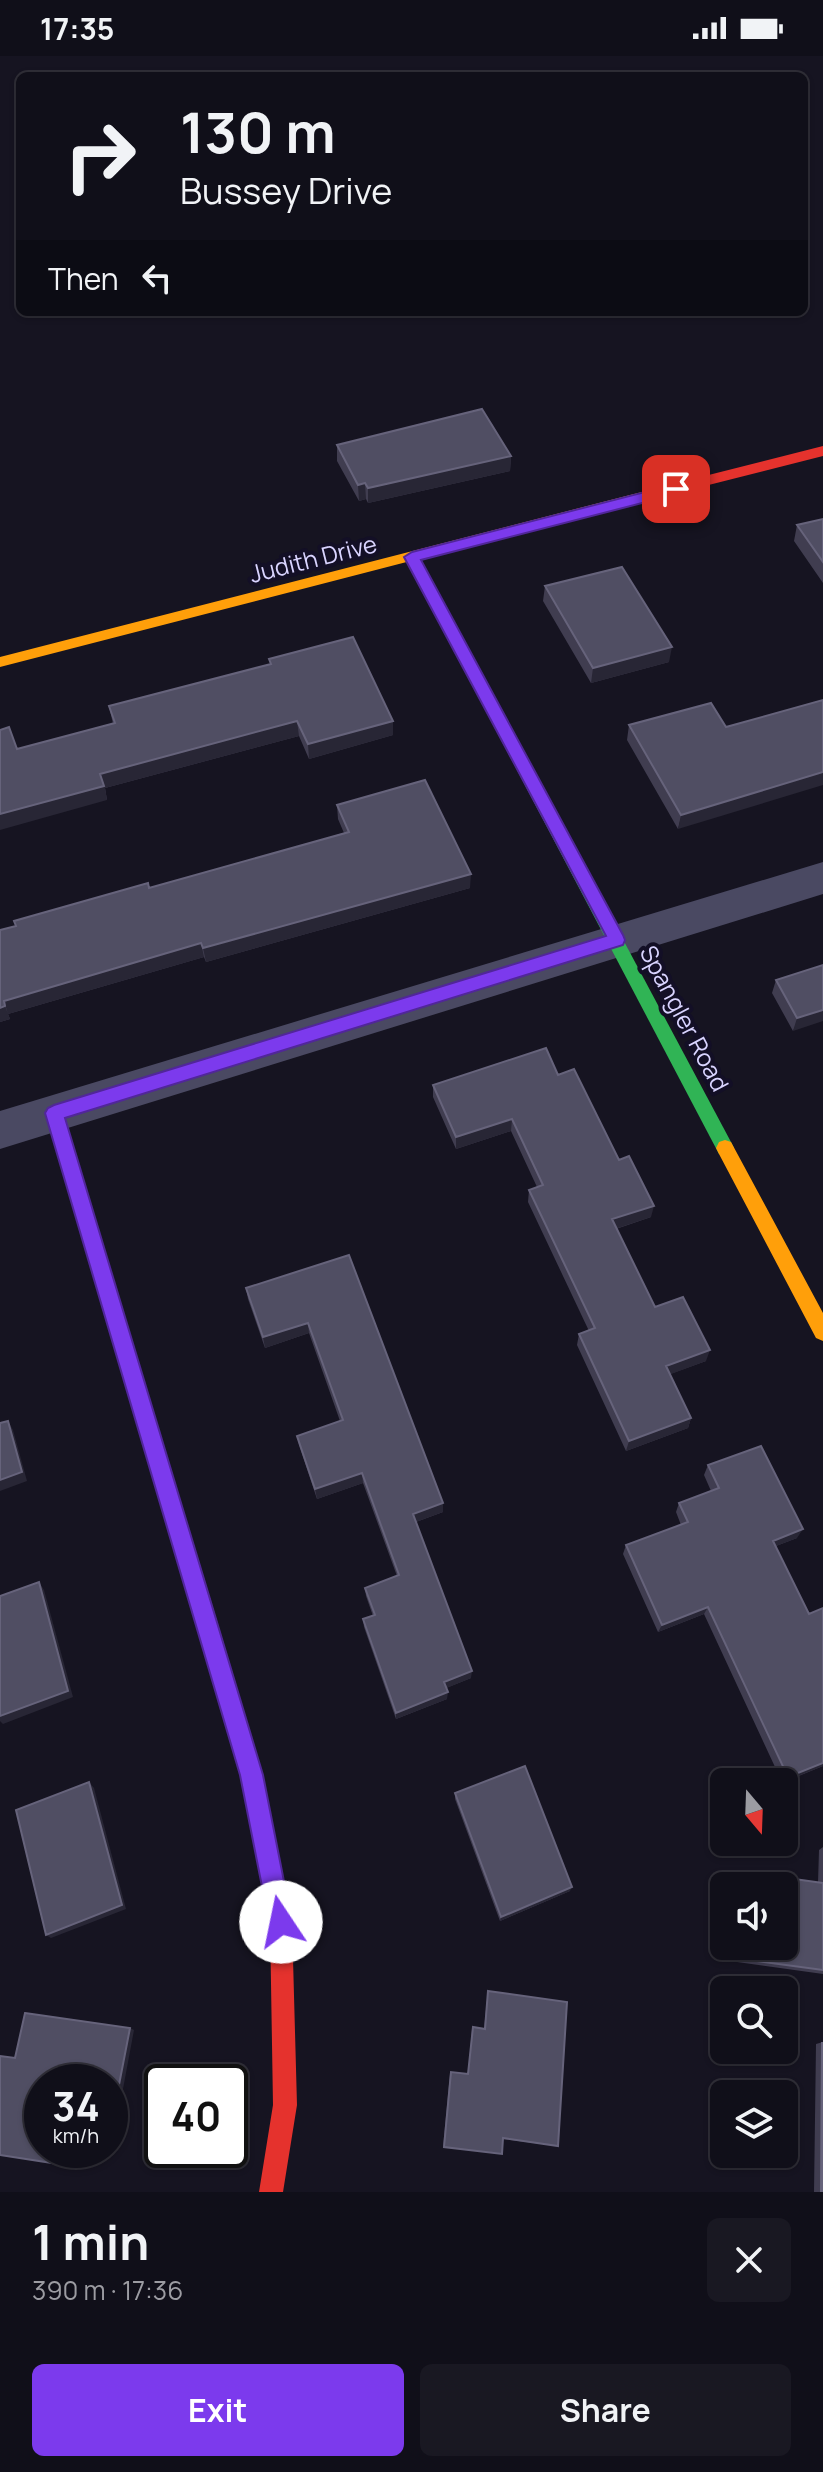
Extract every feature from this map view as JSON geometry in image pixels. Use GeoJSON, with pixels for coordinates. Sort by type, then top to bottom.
{"type":"FeatureCollection","features":[{"type":"Feature","properties":{"kind":"street","name":"Judith Drive"},"geometry":{"type":"LineString","coordinates":[[0,662],[823,451]]}},
{"type":"Feature","properties":{"kind":"street","name":"Spangler Road"},"geometry":{"type":"LineString","coordinates":[[412,557],[823,1332]]}},
{"type":"Feature","properties":{"kind":"street"},"geometry":{"type":"LineString","coordinates":[[0,1130],[823,878]]}},
{"type":"Feature","properties":{"kind":"street"},"geometry":{"type":"LineString","coordinates":[[54,1113],[252,1775],[281,1922],[285,2105],[271,2192]]}},
{"type":"Feature","properties":{"kind":"building"},"geometry":{"type":"Polygon","coordinates":[[[482,409],[511,456],[368,488],[365,483],[358,485],[337,445],[482,409]]]}},
{"type":"Feature","properties":{"kind":"building"},"geometry":{"type":"Polygon","coordinates":[[[823,519],[823,562],[797,525],[823,519]]]}},
{"type":"Feature","properties":{"kind":"building"},"geometry":{"type":"Polygon","coordinates":[[[622,567],[672,647],[593,668],[545,586],[622,567]]]}},
{"type":"Feature","properties":{"kind":"building"},"geometry":{"type":"Polygon","coordinates":[[[353,637],[393,721],[308,744],[297,721],[100,774],[104,786],[0,814],[0,730],[9,727],[17,749],[115,723],[109,706],[271,664],[269,659],[353,637]]]}},
{"type":"Feature","properties":{"kind":"building"},"geometry":{"type":"Polygon","coordinates":[[[823,700],[823,772],[681,815],[629,725],[711,703],[726,727],[823,700]]]}},
{"type":"Feature","properties":{"kind":"building"},"geometry":{"type":"Polygon","coordinates":[[[425,780],[471,874],[203,948],[201,943],[4,1001],[5,1006],[0,1008],[0,930],[16,926],[14,921],[148,883],[149,888],[349,832],[337,805],[425,780]]]}},
{"type":"Feature","properties":{"kind":"building"},"geometry":{"type":"Polygon","coordinates":[[[823,965],[823,1010],[797,1018],[776,980],[823,965]]]}},
{"type":"Feature","properties":{"kind":"building"},"geometry":{"type":"Polygon","coordinates":[[[546,1048],[558,1075],[574,1069],[619,1160],[629,1156],[654,1206],[612,1219],[655,1307],[683,1297],[710,1350],[666,1366],[691,1418],[629,1441],[579,1334],[595,1328],[529,1190],[543,1185],[512,1119],[456,1137],[433,1085],[546,1048]]]}},
{"type":"Feature","properties":{"kind":"building"},"geometry":{"type":"Polygon","coordinates":[[[349,1255],[443,1503],[413,1514],[472,1671],[444,1682],[448,1692],[396,1713],[363,1619],[375,1615],[365,1588],[399,1575],[362,1473],[315,1489],[297,1436],[343,1420],[308,1323],[263,1337],[246,1288],[349,1255]]]}},
{"type":"Feature","properties":{"kind":"building"},"geometry":{"type":"Polygon","coordinates":[[[8,1421],[22,1472],[0,1480],[0,1423],[8,1421]]]}},
{"type":"Feature","properties":{"kind":"building"},"geometry":{"type":"Polygon","coordinates":[[[761,1446],[803,1529],[773,1541],[809,1614],[823,1608],[823,1763],[798,1773],[798,1768],[784,1768],[708,1607],[662,1625],[626,1545],[688,1522],[679,1503],[719,1488],[708,1465],[761,1446]]]}},
{"type":"Feature","properties":{"kind":"building"},"geometry":{"type":"Polygon","coordinates":[[[39,1582],[68,1691],[0,1716],[0,1596],[39,1582]]]}},
{"type":"Feature","properties":{"kind":"building"},"geometry":{"type":"Polygon","coordinates":[[[525,1766],[572,1887],[501,1917],[455,1793],[525,1766]]]}},
{"type":"Feature","properties":{"kind":"building"},"geometry":{"type":"Polygon","coordinates":[[[89,1782],[122,1905],[46,1935],[16,1810],[89,1782]]]}},
{"type":"Feature","properties":{"kind":"building"},"geometry":{"type":"Polygon","coordinates":[[[798,1880],[823,1883],[823,1970],[749,1960],[798,1960],[798,1880]]]}},
{"type":"Feature","properties":{"kind":"building"},"geometry":{"type":"Polygon","coordinates":[[[488,1991],[567,2002],[558,2146],[503,2138],[502,2154],[444,2147],[451,2072],[468,2074],[473,2027],[485,2029],[488,1991]]]}},
{"type":"Feature","properties":{"kind":"building"},"geometry":{"type":"Polygon","coordinates":[[[25,2013],[130,2028],[123,2064],[24,2064],[24,2159],[0,2155],[0,2056],[15,2058],[25,2013]]]}},
{"type":"Feature","properties":{"kind":"building"},"geometry":{"type":"Polygon","coordinates":[[[822,2042],[823,2192],[821,2192],[822,2042]]]}},
{"type":"Feature","properties":{"kind":"traffic: fast"},"geometry":{"type":"LineString","coordinates":[[412,557],[725,1148]]}},
{"type":"Feature","properties":{"kind":"traffic: slow"},"geometry":{"type":"LineString","coordinates":[[0,662],[673,489]]}},
{"type":"Feature","properties":{"kind":"traffic: slow"},"geometry":{"type":"LineString","coordinates":[[54,1113],[209,1631]]}},
{"type":"Feature","properties":{"kind":"traffic: slow"},"geometry":{"type":"LineString","coordinates":[[725,1148],[823,1332]]}},
{"type":"Feature","properties":{"kind":"traffic: jam"},"geometry":{"type":"LineString","coordinates":[[673,489],[823,451]]}},
{"type":"Feature","properties":{"kind":"traffic: jam"},"geometry":{"type":"LineString","coordinates":[[209,1631],[252,1775],[281,1922],[285,2105],[271,2192]]}},
{"type":"Feature","properties":{"kind":"route"},"geometry":{"type":"LineString","coordinates":[[281,1922],[252,1775],[54,1113],[617,940],[412,557],[676,489]]}}]}
